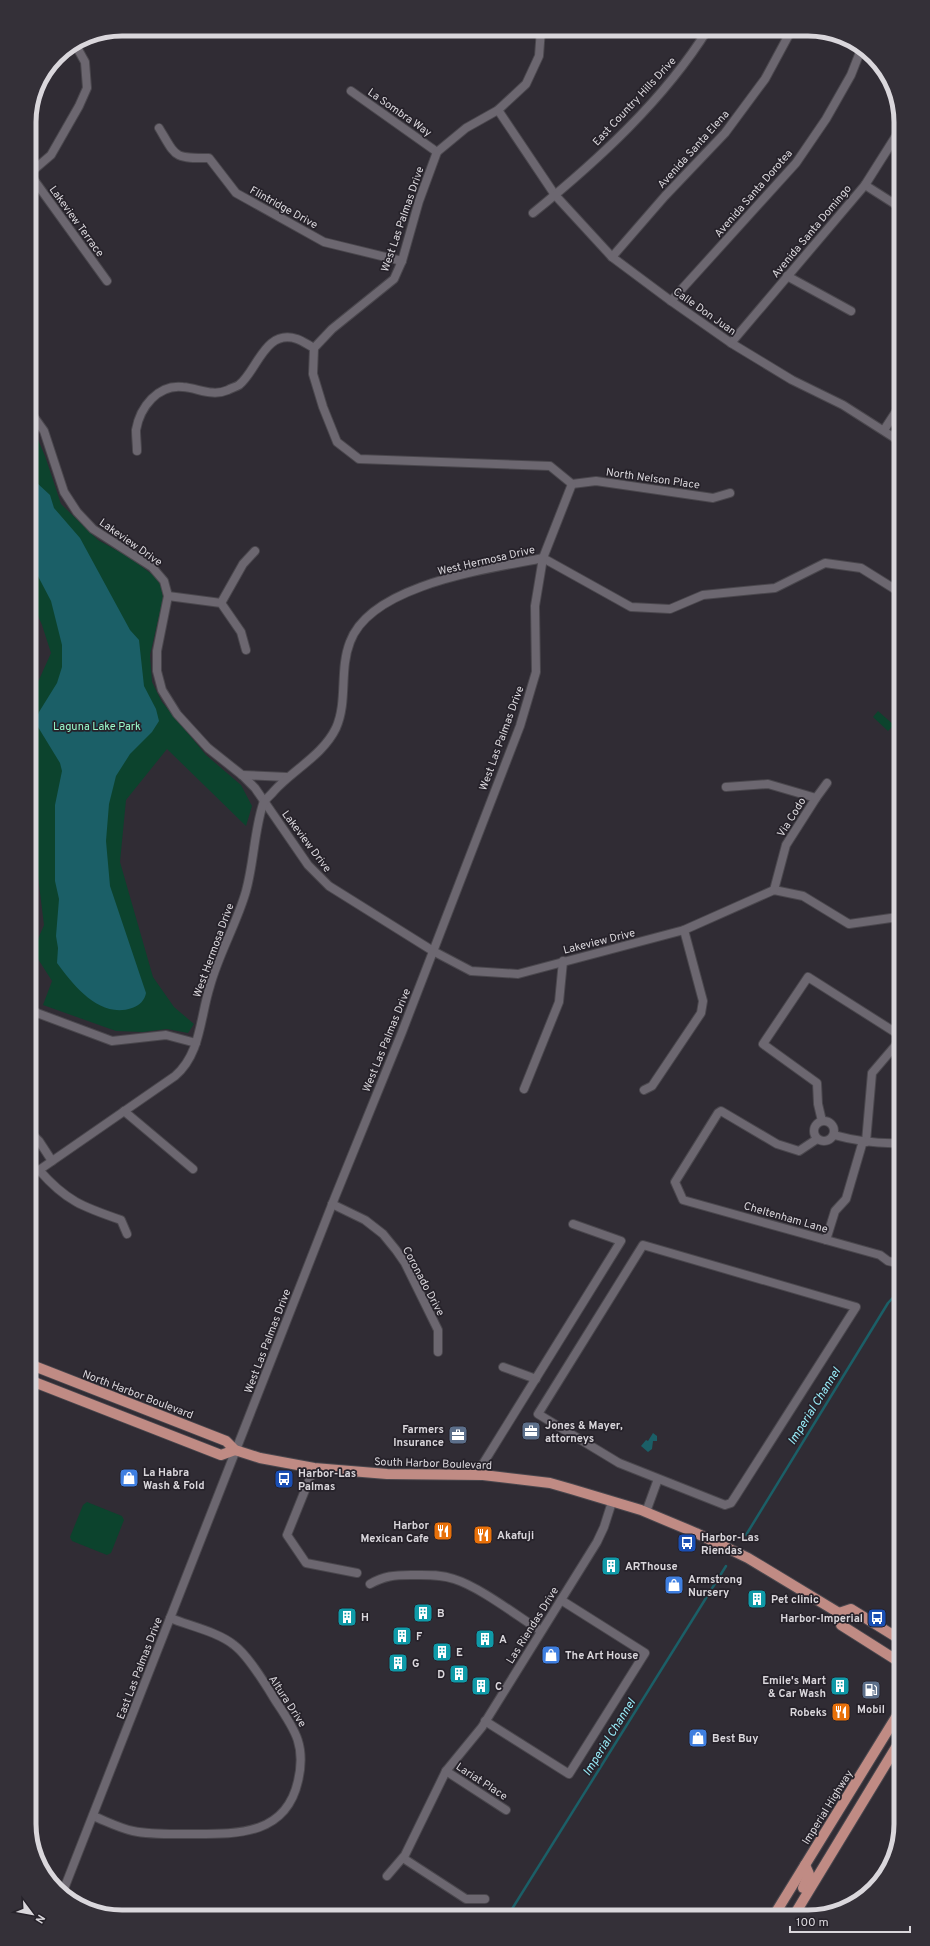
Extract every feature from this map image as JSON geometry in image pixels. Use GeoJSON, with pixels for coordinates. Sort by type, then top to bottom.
{"type":"FeatureCollection","features":[{"type":"Feature","properties":{"kind":"main road","name":"North Harbor Boulevard"},"geometry":{"type":"LineString","coordinates":[[36,1367],[226,1441],[235,1450],[260,1458],[314,1468],[341,1471]]}},
{"type":"Feature","properties":{"kind":"main road","name":"North Harbor Boulevard"},"geometry":{"type":"LineString","coordinates":[[36,1383],[221,1455],[235,1450]]}},
{"type":"Feature","properties":{"kind":"main road","name":"South Harbor Boulevard"},"geometry":{"type":"LineString","coordinates":[[341,1471],[387,1474],[476,1474],[550,1483],[612,1502]]}},
{"type":"Feature","properties":{"kind":"main road"},"geometry":{"type":"LineString","coordinates":[[612,1502],[646,1512],[696,1533],[748,1558],[839,1613],[841,1625],[894,1659]]}},
{"type":"Feature","properties":{"kind":"main road"},"geometry":{"type":"LineString","coordinates":[[839,1613],[851,1609],[894,1636]]}},
{"type":"Feature","properties":{"kind":"main road","name":"Imperial Highway"},"geometry":{"type":"LineString","coordinates":[[777,1910],[894,1720]]}},
{"type":"Feature","properties":{"kind":"main road"},"geometry":{"type":"LineString","coordinates":[[797,1910],[894,1751]]}},
{"type":"Feature","properties":{"kind":"main road"},"geometry":{"type":"LineString","coordinates":[[790,1910],[809,1877],[809,1871],[804,1865]]}},
{"type":"Feature","properties":{"kind":"street"},"geometry":{"type":"LineString","coordinates":[[437,152],[466,128],[498,110],[526,84],[539,56],[540,36]]}},
{"type":"Feature","properties":{"kind":"street","name":"East Country Hills Drive"},"geometry":{"type":"LineString","coordinates":[[533,213],[622,135],[689,59],[704,36]]}},
{"type":"Feature","properties":{"kind":"street","name":"Avenida Santa Elena"},"geometry":{"type":"LineString","coordinates":[[612,257],[665,196],[725,133],[765,79],[788,36]]}},
{"type":"Feature","properties":{"kind":"street"},"geometry":{"type":"LineString","coordinates":[[36,168],[51,155],[79,106],[87,88],[85,62],[77,48]]}},
{"type":"Feature","properties":{"kind":"street","name":"Avenida Santa Dorotea"},"geometry":{"type":"LineString","coordinates":[[671,301],[796,163],[826,119],[851,75],[859,54]]}},
{"type":"Feature","properties":{"kind":"street","name":"La Sombra Way"},"geometry":{"type":"LineString","coordinates":[[351,91],[437,152]]}},
{"type":"Feature","properties":{"kind":"street","name":"Calle Don Juan"},"geometry":{"type":"LineString","coordinates":[[498,110],[555,195],[612,257],[731,343],[792,380],[843,405],[894,437]]}},
{"type":"Feature","properties":{"kind":"street","name":"Flintridge Drive"},"geometry":{"type":"LineString","coordinates":[[159,128],[175,154],[182,157],[209,158],[236,193],[324,242],[402,261]]}},
{"type":"Feature","properties":{"kind":"street","name":"Avenida Santa Domingo"},"geometry":{"type":"LineString","coordinates":[[731,343],[865,185],[894,139]]}},
{"type":"Feature","properties":{"kind":"street","name":"West Las Palmas Drive"},"geometry":{"type":"LineString","coordinates":[[314,348],[332,329],[394,279],[402,261],[419,201],[437,152]]}},
{"type":"Feature","properties":{"kind":"street","name":"Lakeview Terrace"},"geometry":{"type":"LineString","coordinates":[[36,181],[107,281]]}},
{"type":"Feature","properties":{"kind":"street"},"geometry":{"type":"LineString","coordinates":[[865,185],[894,204]]}},
{"type":"Feature","properties":{"kind":"street"},"geometry":{"type":"LineString","coordinates":[[787,276],[851,311]]}},
{"type":"Feature","properties":{"kind":"street"},"geometry":{"type":"LineString","coordinates":[[137,452],[136,430],[142,411],[152,396],[167,388],[182,387],[208,393],[226,391],[239,384],[267,346],[280,339],[296,339],[314,348],[313,374],[323,407],[337,442],[359,459],[550,466],[572,484]]}},
{"type":"Feature","properties":{"kind":"street"},"geometry":{"type":"LineString","coordinates":[[884,430],[894,415]]}},
{"type":"Feature","properties":{"kind":"street","name":"Lakeview Drive"},"geometry":{"type":"LineString","coordinates":[[36,420],[44,431],[64,492],[77,512],[93,529],[146,562],[157,571],[166,585],[168,596],[157,651],[157,671],[162,690],[177,714],[195,736],[242,775],[255,788],[308,865],[329,886],[433,951],[471,971],[518,974],[684,930],[774,890]]}},
{"type":"Feature","properties":{"kind":"street","name":"North Nelson Place"},"geometry":{"type":"LineString","coordinates":[[572,484],[596,481],[713,498],[730,493]]}},
{"type":"Feature","properties":{"kind":"street","name":"West Las Palmas Drive"},"geometry":{"type":"LineString","coordinates":[[235,1450],[369,1114],[520,726],[536,672],[535,606],[543,558],[572,484]]}},
{"type":"Feature","properties":{"kind":"street"},"geometry":{"type":"LineString","coordinates":[[221,603],[243,564],[255,551]]}},
{"type":"Feature","properties":{"kind":"street"},"geometry":{"type":"LineString","coordinates":[[543,558],[631,607],[670,610],[703,595],[775,588],[825,563],[861,568],[894,589]]}},
{"type":"Feature","properties":{"kind":"street","name":"West Hermosa Drive"},"geometry":{"type":"LineString","coordinates":[[36,1172],[124,1112],[179,1072],[190,1058],[196,1043],[211,980],[246,890],[264,802],[287,777],[316,753],[335,729],[342,708],[347,649],[357,628],[370,613],[391,600],[425,586],[466,573],[543,558]]}},
{"type":"Feature","properties":{"kind":"street"},"geometry":{"type":"LineString","coordinates":[[168,596],[221,603],[241,632],[246,650]]}},
{"type":"Feature","properties":{"kind":"street"},"geometry":{"type":"LineString","coordinates":[[242,775],[287,777]]}},
{"type":"Feature","properties":{"kind":"street"},"geometry":{"type":"LineString","coordinates":[[816,798],[827,783]]}},
{"type":"Feature","properties":{"kind":"street","name":"Via Codo"},"geometry":{"type":"LineString","coordinates":[[726,788],[768,784],[816,798],[786,845],[774,890]]}},
{"type":"Feature","properties":{"kind":"street"},"geometry":{"type":"LineString","coordinates":[[774,890],[803,896],[849,924],[894,918]]}},
{"type":"Feature","properties":{"kind":"street"},"geometry":{"type":"LineString","coordinates":[[644,1090],[652,1086],[701,1013],[703,1001],[684,930]]}},
{"type":"Feature","properties":{"kind":"street"},"geometry":{"type":"LineString","coordinates":[[524,1089],[559,1002],[563,961]]}},
{"type":"Feature","properties":{"kind":"street"},"geometry":{"type":"LineString","coordinates":[[822,1121],[818,1104],[817,1083],[763,1044],[808,977],[894,1032]]}},
{"type":"Feature","properties":{"kind":"street"},"geometry":{"type":"LineString","coordinates":[[36,1013],[112,1040],[166,1035],[196,1043]]}},
{"type":"Feature","properties":{"kind":"street"},"geometry":{"type":"LineString","coordinates":[[826,1240],[835,1211],[846,1199],[864,1141],[872,1073],[894,1047]]}},
{"type":"Feature","properties":{"kind":"street","name":"Cheltenham Lane"},"geometry":{"type":"LineString","coordinates":[[817,1139],[801,1150],[777,1144],[721,1111],[718,1113],[675,1182],[683,1200],[880,1255],[888,1261],[894,1262]]}},
{"type":"Feature","properties":{"kind":"street"},"geometry":{"type":"LineString","coordinates":[[124,1112],[193,1169]]}},
{"type":"Feature","properties":{"kind":"street"},"geometry":{"type":"LineString","coordinates":[[822,1121],[828,1122],[833,1126],[834,1135],[827,1142],[817,1139],[814,1134],[814,1129],[817,1124],[822,1121]]}},
{"type":"Feature","properties":{"kind":"street"},"geometry":{"type":"LineString","coordinates":[[834,1135],[864,1141],[894,1143]]}},
{"type":"Feature","properties":{"kind":"street"},"geometry":{"type":"LineString","coordinates":[[36,1139],[52,1161]]}},
{"type":"Feature","properties":{"kind":"street"},"geometry":{"type":"LineString","coordinates":[[39,1170],[55,1189],[83,1207],[121,1220],[127,1234]]}},
{"type":"Feature","properties":{"kind":"street","name":"Coronado Drive"},"geometry":{"type":"LineString","coordinates":[[332,1204],[365,1220],[383,1234],[396,1250],[438,1330],[438,1352]]}},
{"type":"Feature","properties":{"kind":"street"},"geometry":{"type":"LineString","coordinates":[[476,1474],[621,1241],[573,1224]]}},
{"type":"Feature","properties":{"kind":"street"},"geometry":{"type":"LineString","coordinates":[[643,1245],[856,1306],[731,1503],[726,1505],[719,1504],[658,1478],[618,1463],[538,1414],[643,1245]]}},
{"type":"Feature","properties":{"kind":"street"},"geometry":{"type":"LineString","coordinates":[[503,1367],[536,1379]]}},
{"type":"Feature","properties":{"kind":"street","name":"East Las Palmas Drive"},"geometry":{"type":"LineString","coordinates":[[64,1888],[235,1450]]}},
{"type":"Feature","properties":{"kind":"street"},"geometry":{"type":"LineString","coordinates":[[314,1468],[287,1535],[306,1563],[357,1573]]}},
{"type":"Feature","properties":{"kind":"street"},"geometry":{"type":"LineString","coordinates":[[646,1512],[658,1478]]}},
{"type":"Feature","properties":{"kind":"street","name":"Las Riendas Drive"},"geometry":{"type":"LineString","coordinates":[[387,1876],[403,1858],[446,1771],[469,1744],[485,1721],[597,1542],[604,1527],[612,1502]]}},
{"type":"Feature","properties":{"kind":"street"},"geometry":{"type":"LineString","coordinates":[[370,1584],[382,1577],[406,1575],[431,1575],[453,1578],[476,1589],[541,1631]]}},
{"type":"Feature","properties":{"kind":"street"},"geometry":{"type":"LineString","coordinates":[[485,1721],[569,1774],[641,1660],[645,1653],[560,1600]]}},
{"type":"Feature","properties":{"kind":"street","name":"Altura Drive"},"geometry":{"type":"LineString","coordinates":[[93,1816],[122,1828],[145,1833],[239,1833],[258,1829],[274,1820],[286,1808],[295,1791],[301,1764],[299,1739],[295,1729],[264,1683],[234,1644],[170,1618]]}},
{"type":"Feature","properties":{"kind":"street","name":"Lariat Place"},"geometry":{"type":"LineString","coordinates":[[446,1771],[506,1810]]}},
{"type":"Feature","properties":{"kind":"street"},"geometry":{"type":"LineString","coordinates":[[403,1858],[466,1899],[485,1899]]}},
{"type":"Feature","properties":{"kind":"green space","name":"Laguna Lake Park"},"geometry":{"type":"Polygon","coordinates":[[[36,435],[45,456],[61,504],[98,540],[129,557],[157,578],[162,588],[163,599],[150,655],[152,682],[162,702],[206,755],[241,785],[252,806],[246,826],[167,749],[126,800],[120,862],[153,977],[174,1007],[194,1024],[188,1033],[167,1029],[143,1032],[116,1031],[43,1005],[52,981],[38,959],[36,950],[36,944],[44,925],[36,860],[36,805],[38,785],[36,777],[36,686],[51,653],[36,611],[36,435]]]}},
{"type":"Feature","properties":{"kind":"green space"},"geometry":{"type":"Polygon","coordinates":[[[878,711],[894,725],[888,731],[873,717],[878,711]]]}},
{"type":"Feature","properties":{"kind":"green space"},"geometry":{"type":"Polygon","coordinates":[[[87,1502],[122,1516],[124,1520],[111,1553],[107,1555],[72,1541],[70,1537],[83,1505],[87,1502]]]}},
{"type":"Feature","properties":{"kind":"water"},"geometry":{"type":"Polygon","coordinates":[[[36,461],[37,483],[50,495],[54,508],[80,538],[130,630],[139,640],[144,686],[156,709],[159,721],[152,732],[130,754],[116,776],[109,804],[106,841],[110,886],[146,993],[143,1000],[137,1006],[132,1008],[120,1010],[109,1009],[99,1005],[71,981],[57,963],[58,948],[56,936],[59,899],[55,881],[55,805],[62,771],[60,763],[38,727],[36,720],[39,712],[57,683],[62,667],[62,645],[51,601],[36,572],[36,461]]]}},
{"type":"Feature","properties":{"kind":"water"},"geometry":{"type":"Polygon","coordinates":[[[653,1433],[657,1436],[657,1441],[653,1441],[652,1449],[648,1452],[641,1446],[646,1440],[648,1441],[653,1433]]]}},
{"type":"Feature","properties":{"kind":"waterway","name":"Imperial Channel"},"geometry":{"type":"LineString","coordinates":[[746,1535],[888,1303],[894,1297]]}},
{"type":"Feature","properties":{"kind":"waterway","name":"Imperial Channel"},"geometry":{"type":"LineString","coordinates":[[511,1910],[726,1566]]}},
{"type":"Feature","properties":{"kind":"place","name":"Jones & Mayer, attorneys"},"geometry":{"type":"Point","coordinates":[531,1431]}},
{"type":"Feature","properties":{"kind":"place","name":"Farmers Insurance"},"geometry":{"type":"Point","coordinates":[458,1435]}},
{"type":"Feature","properties":{"kind":"place","name":"La Habra Wash & Fold"},"geometry":{"type":"Point","coordinates":[129,1478]}},
{"type":"Feature","properties":{"kind":"place","name":"Harbor-Las Palmas"},"geometry":{"type":"Point","coordinates":[284,1479]}},
{"type":"Feature","properties":{"kind":"place","name":"Harbor Mexican Cafe"},"geometry":{"type":"Point","coordinates":[443,1531]}},
{"type":"Feature","properties":{"kind":"place","name":"Akafuji"},"geometry":{"type":"Point","coordinates":[483,1535]}},
{"type":"Feature","properties":{"kind":"place","name":"Harbor-Las Riendas"},"geometry":{"type":"Point","coordinates":[687,1543]}},
{"type":"Feature","properties":{"kind":"place","name":"ARThouse"},"geometry":{"type":"Point","coordinates":[611,1566]}},
{"type":"Feature","properties":{"kind":"place","name":"Armstrong Nursery"},"geometry":{"type":"Point","coordinates":[674,1585]}},
{"type":"Feature","properties":{"kind":"place","name":"Pet clinic"},"geometry":{"type":"Point","coordinates":[757,1599]}},
{"type":"Feature","properties":{"kind":"place","name":"B"},"geometry":{"type":"Point","coordinates":[423,1613]}},
{"type":"Feature","properties":{"kind":"place","name":"H"},"geometry":{"type":"Point","coordinates":[347,1617]}},
{"type":"Feature","properties":{"kind":"place","name":"Harbor-Imperial"},"geometry":{"type":"Point","coordinates":[877,1618]}},
{"type":"Feature","properties":{"kind":"place","name":"F"},"geometry":{"type":"Point","coordinates":[402,1636]}},
{"type":"Feature","properties":{"kind":"place","name":"A"},"geometry":{"type":"Point","coordinates":[485,1639]}},
{"type":"Feature","properties":{"kind":"place","name":"E"},"geometry":{"type":"Point","coordinates":[442,1652]}},
{"type":"Feature","properties":{"kind":"place","name":"The Art House"},"geometry":{"type":"Point","coordinates":[551,1655]}},
{"type":"Feature","properties":{"kind":"place","name":"G"},"geometry":{"type":"Point","coordinates":[398,1663]}},
{"type":"Feature","properties":{"kind":"place","name":"D"},"geometry":{"type":"Point","coordinates":[459,1674]}},
{"type":"Feature","properties":{"kind":"place","name":"C"},"geometry":{"type":"Point","coordinates":[481,1686]}},
{"type":"Feature","properties":{"kind":"place","name":"Emile's Mart & Car Wash"},"geometry":{"type":"Point","coordinates":[840,1686]}},
{"type":"Feature","properties":{"kind":"place","name":"Mobil"},"geometry":{"type":"Point","coordinates":[871,1690]}},
{"type":"Feature","properties":{"kind":"place","name":"Robeks"},"geometry":{"type":"Point","coordinates":[841,1712]}},
{"type":"Feature","properties":{"kind":"place","name":"Best Buy"},"geometry":{"type":"Point","coordinates":[698,1738]}}]}
